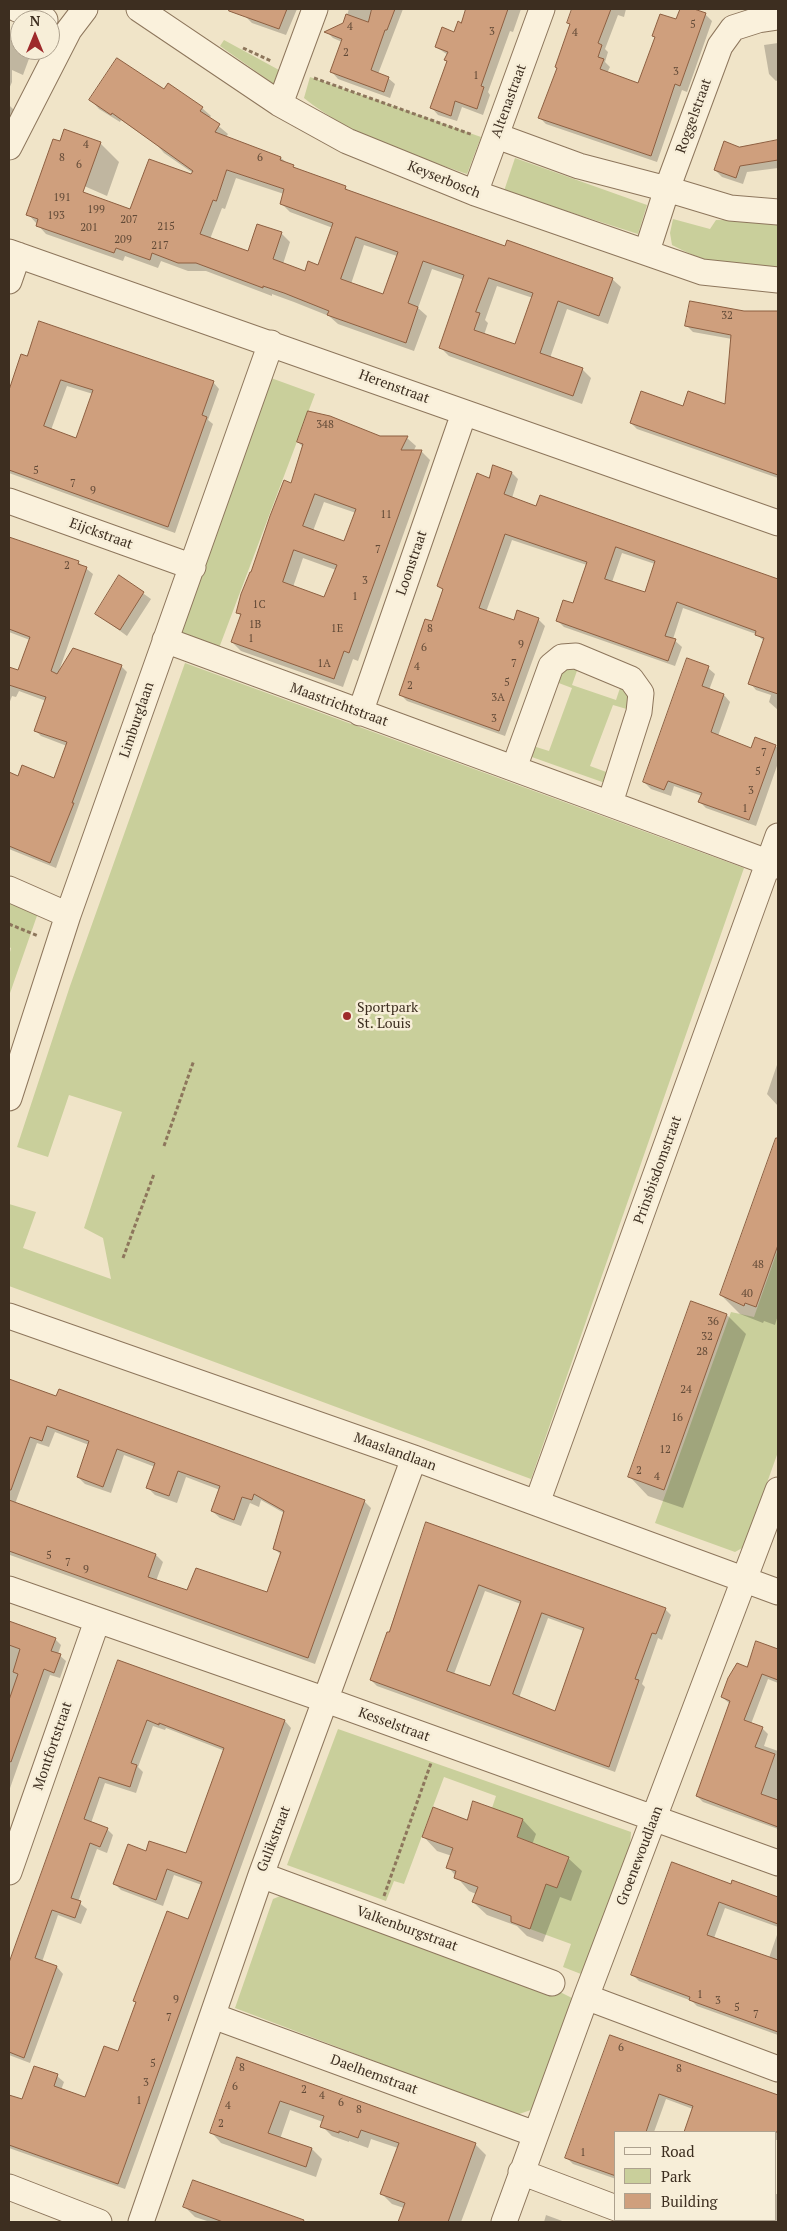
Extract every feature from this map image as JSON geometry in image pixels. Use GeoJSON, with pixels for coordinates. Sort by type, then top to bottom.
{"type":"FeatureCollection","features":[{"type":"Feature","properties":{"kind":"street"},"geometry":{"type":"LineString","coordinates":[[60,26],[85,9]]}},
{"type":"Feature","properties":{"kind":"street","name":"Keyserbosch"},"geometry":{"type":"LineString","coordinates":[[140,9],[280,104],[347,141],[476,193],[702,272],[778,280]]}},
{"type":"Feature","properties":{"kind":"street"},"geometry":{"type":"LineString","coordinates":[[280,104],[315,9]]}},
{"type":"Feature","properties":{"kind":"street","name":"Altenastraat"},"geometry":{"type":"LineString","coordinates":[[476,193],[542,9]]}},
{"type":"Feature","properties":{"kind":"street","name":"Roggelstraat"},"geometry":{"type":"LineString","coordinates":[[646,251],[720,46],[733,28],[758,20],[778,17]]}},
{"type":"Feature","properties":{"kind":"street"},"geometry":{"type":"LineString","coordinates":[[9,147],[46,60]]}},
{"type":"Feature","properties":{"kind":"street"},"geometry":{"type":"LineString","coordinates":[[496,140],[579,166],[730,208],[778,212]]}},
{"type":"Feature","properties":{"kind":"street"},"geometry":{"type":"LineString","coordinates":[[9,281],[13,253]]}},
{"type":"Feature","properties":{"kind":"street","name":"Herenstraat"},"geometry":{"type":"LineString","coordinates":[[13,253],[778,523]]}},
{"type":"Feature","properties":{"kind":"street","name":"Limburglaan"},"geometry":{"type":"LineString","coordinates":[[9,1098],[68,915],[271,343]]}},
{"type":"Feature","properties":{"kind":"street","name":"Loonstraat"},"geometry":{"type":"LineString","coordinates":[[360,713],[464,413]]}},
{"type":"Feature","properties":{"kind":"street","name":"Eijckstraat"},"geometry":{"type":"LineString","coordinates":[[9,501],[193,567]]}},
{"type":"Feature","properties":{"kind":"street","name":"Maastrichtstraat"},"geometry":{"type":"LineString","coordinates":[[165,640],[360,713],[610,802],[773,865]]}},
{"type":"Feature","properties":{"kind":"street"},"geometry":{"type":"LineString","coordinates":[[514,768],[551,666],[562,657],[576,656],[593,662],[631,679],[642,693],[639,712],[610,802]]}},
{"type":"Feature","properties":{"kind":"street","name":"Prinsbisdomstraat"},"geometry":{"type":"LineString","coordinates":[[537,1503],[773,865],[778,836]]}},
{"type":"Feature","properties":{"kind":"street"},"geometry":{"type":"LineString","coordinates":[[9,889],[68,915]]}},
{"type":"Feature","properties":{"kind":"street","name":"Maaslandlaan"},"geometry":{"type":"LineString","coordinates":[[9,1315],[414,1458],[778,1592]]}},
{"type":"Feature","properties":{"kind":"street","name":"Gulikstraat"},"geometry":{"type":"LineString","coordinates":[[141,2222],[261,1875],[414,1458]]}},
{"type":"Feature","properties":{"kind":"street","name":"Groenewoudlaan"},"geometry":{"type":"LineString","coordinates":[[504,2222],[586,1997],[778,1490]]}},
{"type":"Feature","properties":{"kind":"street","name":"Kesselstraat"},"geometry":{"type":"LineString","coordinates":[[9,1589],[326,1700],[778,1863]]}},
{"type":"Feature","properties":{"kind":"street","name":"Montfortstraat"},"geometry":{"type":"LineString","coordinates":[[9,1872],[97,1621]]}},
{"type":"Feature","properties":{"kind":"street","name":"Valkenburgstraat"},"geometry":{"type":"LineString","coordinates":[[261,1875],[552,1983]]}},
{"type":"Feature","properties":{"kind":"street"},"geometry":{"type":"LineString","coordinates":[[586,1997],[778,2069]]}},
{"type":"Feature","properties":{"kind":"street","name":"Daelhemstraat"},"geometry":{"type":"LineString","coordinates":[[213,2016],[535,2134]]}},
{"type":"Feature","properties":{"kind":"street"},"geometry":{"type":"LineString","coordinates":[[521,2172],[614,2207]]}},
{"type":"Feature","properties":{"kind":"street"},"geometry":{"type":"LineString","coordinates":[[9,2187],[99,2222]]}},
{"type":"Feature","properties":{"kind":"path"},"geometry":{"type":"LineString","coordinates":[[236,44],[292,71],[496,140]]}},
{"type":"Feature","properties":{"kind":"path"},"geometry":{"type":"LineString","coordinates":[[9,924],[59,944]]}},
{"type":"Feature","properties":{"kind":"path"},"geometry":{"type":"LineString","coordinates":[[164,1146],[194,1060]]}},
{"type":"Feature","properties":{"kind":"path"},"geometry":{"type":"LineString","coordinates":[[124,1258],[154,1174]]}},
{"type":"Feature","properties":{"kind":"path"},"geometry":{"type":"LineString","coordinates":[[377,1918],[439,1741]]}},
{"type":"Feature","properties":{"kind":"green space"},"geometry":{"type":"Polygon","coordinates":[[[224,40],[279,70],[274,84],[220,46],[224,40]]]}},
{"type":"Feature","properties":{"kind":"green space"},"geometry":{"type":"Polygon","coordinates":[[[310,77],[481,137],[467,174],[382,143],[341,123],[304,98],[310,77]]]}},
{"type":"Feature","properties":{"kind":"green space"},"geometry":{"type":"Polygon","coordinates":[[[515,158],[647,205],[638,234],[504,191],[515,158]]]}},
{"type":"Feature","properties":{"kind":"green space"},"geometry":{"type":"Polygon","coordinates":[[[673,219],[710,229],[716,220],[778,221],[778,267],[764,268],[724,264],[684,251],[672,245],[670,233],[673,219]]]}},
{"type":"Feature","properties":{"kind":"green space"},"geometry":{"type":"Polygon","coordinates":[[[260,374],[315,394],[219,648],[179,633],[260,374]]]}},
{"type":"Feature","properties":{"kind":"green space"},"geometry":{"type":"Polygon","coordinates":[[[185,663],[744,868],[531,1479],[9,1286],[9,1204],[36,1212],[23,1248],[111,1279],[103,1238],[84,1228],[122,1112],[69,1095],[48,1157],[17,1147],[70,986],[185,663]]]}},
{"type":"Feature","properties":{"kind":"green space"},"geometry":{"type":"Polygon","coordinates":[[[566,667],[578,668],[572,685],[616,700],[621,685],[629,688],[630,710],[613,705],[590,766],[609,773],[605,783],[529,756],[533,746],[549,751],[572,688],[556,682],[566,667]]]}},
{"type":"Feature","properties":{"kind":"green space"},"geometry":{"type":"Polygon","coordinates":[[[9,898],[39,910],[9,996],[9,956],[11,948],[9,947],[9,898]]]}},
{"type":"Feature","properties":{"kind":"green space"},"geometry":{"type":"Polygon","coordinates":[[[778,1249],[778,1452],[744,1547],[735,1552],[655,1523],[731,1312],[754,1317],[778,1249]]]}},
{"type":"Feature","properties":{"kind":"green space"},"geometry":{"type":"Polygon","coordinates":[[[338,1729],[631,1832],[630,1846],[581,1974],[563,1967],[571,1944],[530,1929],[541,1882],[557,1888],[569,1857],[517,1837],[523,1819],[492,1808],[496,1796],[444,1777],[404,1884],[394,1881],[386,1901],[287,1865],[338,1729]]]}},
{"type":"Feature","properties":{"kind":"green space"},"geometry":{"type":"Polygon","coordinates":[[[285,1894],[556,1990],[574,1999],[534,2109],[516,2115],[235,2008],[273,1899],[285,1894]]]}},
{"type":"Feature","properties":{"kind":"building"},"geometry":{"type":"Polygon","coordinates":[[[229,9],[287,9],[279,29],[229,11],[229,9]]]}},
{"type":"Feature","properties":{"kind":"building"},"geometry":{"type":"Polygon","coordinates":[[[372,9],[395,9],[387,30],[385,30],[371,70],[389,77],[384,92],[330,72],[342,39],[324,32],[343,23],[346,14],[368,22],[372,9]]]}},
{"type":"Feature","properties":{"kind":"building"},"geometry":{"type":"Polygon","coordinates":[[[466,9],[508,9],[481,86],[484,87],[477,109],[455,101],[451,116],[430,108],[447,61],[444,60],[448,52],[435,47],[442,27],[454,32],[458,21],[461,23],[466,9]]]}},
{"type":"Feature","properties":{"kind":"building"},"geometry":{"type":"Polygon","coordinates":[[[572,9],[611,9],[598,43],[602,45],[598,57],[604,59],[600,69],[638,83],[655,37],[652,36],[660,14],[676,19],[680,9],[694,9],[706,13],[680,86],[675,84],[651,156],[538,118],[557,68],[555,67],[570,24],[567,23],[572,9]]]}},
{"type":"Feature","properties":{"kind":"building"},"geometry":{"type":"Polygon","coordinates":[[[117,58],[164,89],[168,83],[203,107],[200,111],[220,124],[215,132],[281,157],[280,160],[294,165],[293,167],[346,186],[345,189],[505,246],[507,240],[613,278],[599,316],[558,301],[540,353],[583,368],[573,396],[439,348],[464,275],[423,261],[408,303],[418,307],[406,343],[327,315],[329,311],[284,293],[263,286],[263,288],[196,263],[178,263],[152,253],[150,260],[116,248],[114,253],[36,226],[38,219],[26,215],[53,139],[60,141],[64,129],[101,142],[83,192],[130,209],[149,159],[191,174],[193,171],[112,113],[111,115],[89,100],[117,58]],[[227,170],[216,201],[213,200],[200,234],[248,251],[257,224],[282,232],[273,259],[305,271],[308,261],[318,265],[333,223],[280,204],[284,189],[227,170]],[[356,237],[341,279],[383,294],[398,252],[356,237]],[[489,278],[476,312],[480,313],[474,330],[515,344],[533,293],[489,278]]]}},
{"type":"Feature","properties":{"kind":"building"},"geometry":{"type":"Polygon","coordinates":[[[778,140],[778,160],[740,166],[736,178],[714,170],[724,141],[739,147],[778,140]]]}},
{"type":"Feature","properties":{"kind":"building"},"geometry":{"type":"Polygon","coordinates":[[[690,301],[744,311],[778,311],[778,475],[630,423],[641,391],[683,406],[688,391],[725,404],[731,335],[685,326],[690,301]]]}},
{"type":"Feature","properties":{"kind":"building"},"geometry":{"type":"Polygon","coordinates":[[[39,321],[214,381],[202,415],[207,417],[168,527],[9,470],[9,390],[21,354],[27,356],[39,321]],[[61,380],[44,426],[76,438],[93,390],[61,380]]]}},
{"type":"Feature","properties":{"kind":"building"},"geometry":{"type":"Polygon","coordinates":[[[308,411],[330,416],[380,436],[408,436],[401,450],[422,450],[349,653],[344,651],[334,679],[231,642],[241,614],[236,613],[241,594],[251,572],[270,516],[284,480],[291,483],[303,444],[297,442],[308,411]],[[315,494],[303,526],[344,541],[356,509],[315,494]],[[294,550],[283,582],[324,597],[337,565],[294,550]]]}},
{"type":"Feature","properties":{"kind":"building"},"geometry":{"type":"Polygon","coordinates":[[[493,465],[512,472],[504,494],[536,506],[540,495],[778,579],[778,694],[748,684],[764,638],[755,635],[756,631],[677,602],[665,636],[676,639],[668,661],[556,621],[563,600],[573,603],[587,562],[505,534],[479,608],[514,620],[517,610],[539,618],[499,731],[399,695],[425,619],[432,621],[443,589],[437,586],[477,473],[489,478],[493,465]],[[616,547],[605,579],[645,592],[655,561],[616,547]]]}},
{"type":"Feature","properties":{"kind":"building"},"geometry":{"type":"Polygon","coordinates":[[[9,537],[79,561],[78,564],[87,567],[51,671],[57,674],[73,648],[122,665],[72,803],[74,803],[50,863],[9,846],[9,772],[18,776],[22,765],[54,778],[67,742],[34,731],[46,697],[9,685],[9,667],[18,670],[30,637],[9,629],[9,537]]]}},
{"type":"Feature","properties":{"kind":"building"},"geometry":{"type":"Polygon","coordinates":[[[119,575],[144,592],[120,630],[95,614],[119,575]]]}},
{"type":"Feature","properties":{"kind":"building"},"geometry":{"type":"Polygon","coordinates":[[[687,658],[709,666],[702,686],[724,694],[711,732],[751,748],[755,737],[776,745],[749,820],[698,802],[702,793],[668,781],[664,790],[643,782],[687,658]]]}},
{"type":"Feature","properties":{"kind":"building"},"geometry":{"type":"Polygon","coordinates":[[[776,1138],[778,1138],[778,1245],[756,1307],[745,1303],[744,1306],[720,1295],[776,1138]]]}},
{"type":"Feature","properties":{"kind":"building"},"geometry":{"type":"Polygon","coordinates":[[[691,1301],[727,1314],[664,1490],[628,1477],[691,1301]]]}},
{"type":"Feature","properties":{"kind":"building"},"geometry":{"type":"Polygon","coordinates":[[[9,1379],[56,1396],[59,1389],[365,1500],[308,1658],[9,1551],[9,1500],[156,1554],[148,1577],[187,1590],[196,1568],[267,1592],[281,1552],[273,1549],[284,1511],[254,1494],[252,1500],[242,1497],[234,1520],[211,1511],[220,1486],[178,1471],[169,1496],[146,1488],[155,1463],[117,1449],[103,1487],[77,1477],[89,1441],[47,1426],[42,1441],[30,1437],[11,1490],[9,1490],[9,1379]]]}},
{"type":"Feature","properties":{"kind":"building"},"geometry":{"type":"Polygon","coordinates":[[[426,1522],[666,1608],[656,1634],[652,1633],[635,1679],[639,1680],[609,1767],[370,1680],[387,1632],[389,1632],[426,1522]],[[479,1585],[447,1671],[490,1686],[521,1601],[479,1585]],[[542,1613],[513,1694],[555,1711],[584,1628],[542,1613]]]}},
{"type":"Feature","properties":{"kind":"building"},"geometry":{"type":"Polygon","coordinates":[[[9,1621],[56,1638],[51,1651],[61,1654],[54,1673],[44,1669],[11,1762],[9,1761],[9,1700],[18,1674],[13,1672],[20,1649],[9,1645],[9,1621]]]}},
{"type":"Feature","properties":{"kind":"building"},"geometry":{"type":"Polygon","coordinates":[[[756,1641],[778,1649],[778,1680],[762,1674],[744,1720],[763,1727],[755,1747],[775,1754],[761,1794],[778,1800],[778,1827],[696,1796],[730,1701],[721,1697],[728,1678],[737,1663],[747,1667],[756,1641]]]}},
{"type":"Feature","properties":{"kind":"building"},"geometry":{"type":"Polygon","coordinates":[[[118,1660],[285,1720],[118,2184],[9,2145],[9,2095],[22,2099],[34,2066],[58,2074],[54,2086],[85,2097],[104,2046],[118,2051],[136,2002],[133,2001],[167,1911],[188,1919],[202,1882],[167,1869],[156,1900],[113,1884],[128,1844],[146,1851],[149,1841],[186,1853],[224,1748],[147,1720],[131,1763],[137,1765],[130,1787],[99,1777],[84,1819],[108,1828],[100,1847],[90,1843],[71,1898],[81,1901],[75,1918],[52,1910],[35,1958],[57,1966],[24,2058],[9,2052],[9,1963],[118,1660]]]}},
{"type":"Feature","properties":{"kind":"building"},"geometry":{"type":"Polygon","coordinates":[[[473,1801],[523,1819],[517,1837],[569,1857],[557,1888],[546,1884],[530,1929],[511,1922],[511,1916],[472,1902],[478,1887],[454,1878],[456,1871],[446,1868],[453,1848],[422,1837],[433,1807],[467,1820],[473,1801]]]}},
{"type":"Feature","properties":{"kind":"building"},"geometry":{"type":"Polygon","coordinates":[[[672,1862],[731,1884],[732,1880],[778,1897],[778,1924],[719,1902],[707,1935],[778,1960],[778,2032],[689,2000],[690,1997],[631,1975],[672,1862]]]}},
{"type":"Feature","properties":{"kind":"building"},"geometry":{"type":"Polygon","coordinates":[[[610,2035],[778,2095],[778,2132],[684,2131],[693,2106],[659,2094],[646,2131],[614,2131],[614,2175],[565,2158],[610,2035]]]}},
{"type":"Feature","properties":{"kind":"building"},"geometry":{"type":"Polygon","coordinates":[[[237,2057],[476,2143],[448,2222],[398,2222],[405,2203],[380,2194],[399,2143],[361,2130],[358,2138],[320,2127],[324,2116],[280,2101],[268,2133],[312,2148],[306,2167],[210,2133],[237,2057]]]}},
{"type":"Feature","properties":{"kind":"building"},"geometry":{"type":"Polygon","coordinates":[[[193,2180],[304,2220],[303,2222],[223,2222],[183,2207],[193,2180]]]}},
{"type":"Feature","properties":{"kind":"place","name":"Sportpark St. Louis"},"geometry":{"type":"Point","coordinates":[347,1016]}}]}
